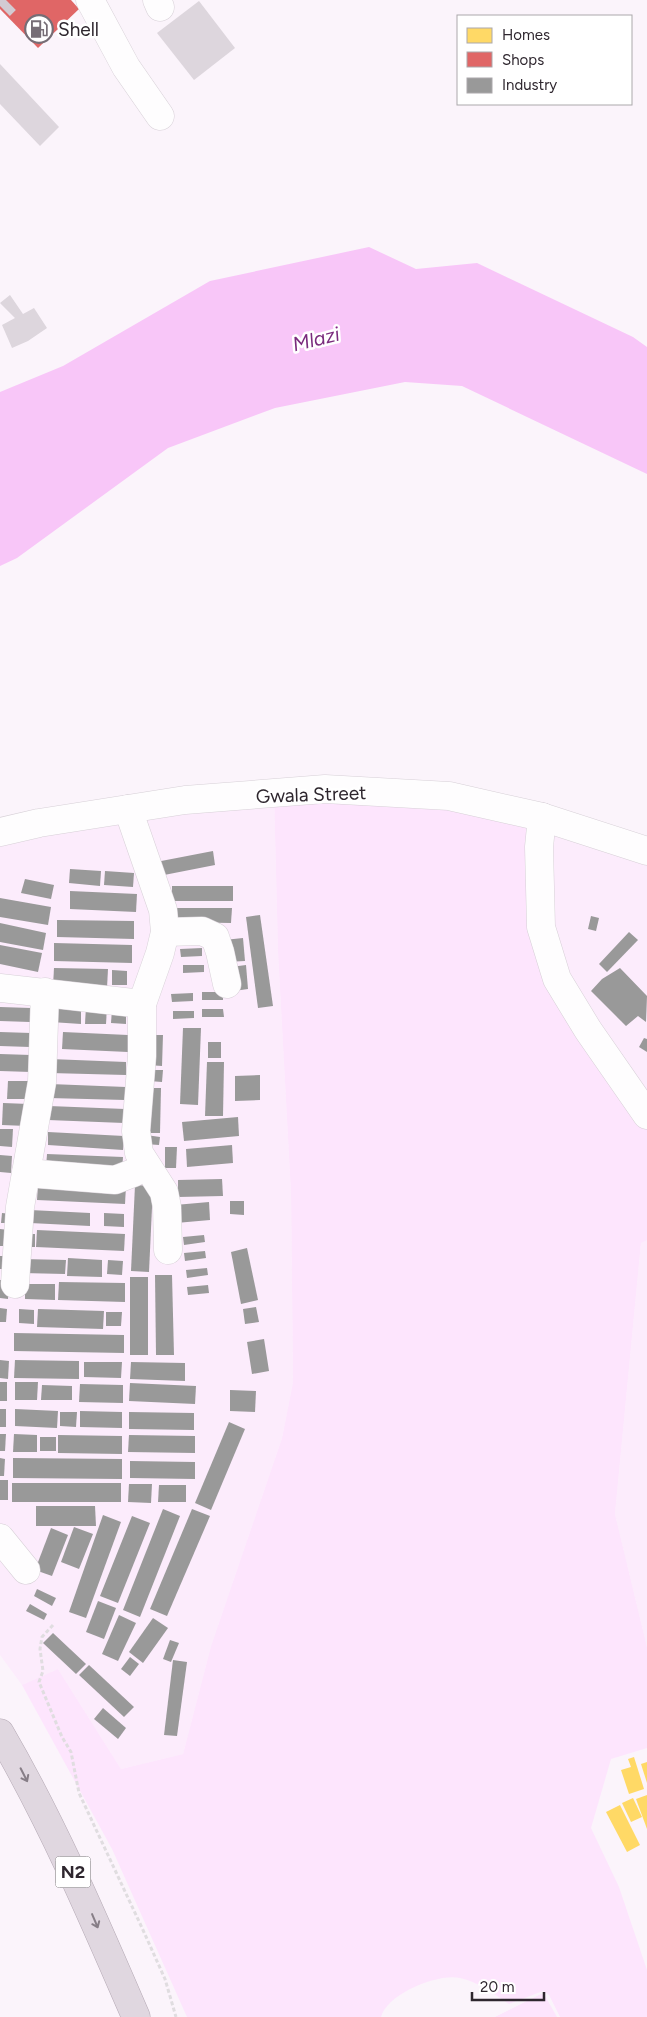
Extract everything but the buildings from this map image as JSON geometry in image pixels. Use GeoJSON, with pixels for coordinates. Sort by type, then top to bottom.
{"type":"FeatureCollection","features":[{"type":"Feature","properties":{"kind":"highway","name":"N2"},"geometry":{"type":"LineString","coordinates":[[0,1733],[16,1760],[79,1884],[136,2017]]}},
{"type":"Feature","properties":{"kind":"street"},"geometry":{"type":"LineString","coordinates":[[90,0],[126,67],[160,116]]}},
{"type":"Feature","properties":{"kind":"street","name":"Gwala Street"},"geometry":{"type":"LineString","coordinates":[[0,832],[39,822],[185,800],[325,789],[449,796],[542,817],[647,851]]}},
{"type":"Feature","properties":{"kind":"street"},"geometry":{"type":"LineString","coordinates":[[128,809],[163,910],[165,932],[160,954],[142,1004],[142,1056],[136,1132],[139,1153],[164,1192],[167,1207],[168,1250]]}},
{"type":"Feature","properties":{"kind":"street"},"geometry":{"type":"LineString","coordinates":[[542,817],[539,847],[541,927],[556,979],[588,1030],[647,1115]]}},
{"type":"Feature","properties":{"kind":"street"},"geometry":{"type":"LineString","coordinates":[[165,932],[202,930],[215,937],[227,984]]}},
{"type":"Feature","properties":{"kind":"street"},"geometry":{"type":"LineString","coordinates":[[0,988],[142,1004]]}},
{"type":"Feature","properties":{"kind":"street"},"geometry":{"type":"LineString","coordinates":[[15,1284],[20,1207],[42,1082],[45,992]]}},
{"type":"Feature","properties":{"kind":"street"},"geometry":{"type":"LineString","coordinates":[[26,1173],[115,1180],[133,1173],[146,1164]]}},
{"type":"Feature","properties":{"kind":"street"},"geometry":{"type":"LineString","coordinates":[[0,1538],[26,1570]]}},
{"type":"Feature","properties":{"kind":"path"},"geometry":{"type":"LineString","coordinates":[[53,1626],[42,1637],[40,1649],[43,1671],[39,1682],[70,1752],[79,1793],[161,1971],[176,2017]]}},
{"type":"Feature","properties":{"kind":"shaded area"},"geometry":{"type":"Polygon","coordinates":[[[326,792],[541,818],[540,927],[647,1117],[647,1240],[641,1243],[615,1514],[647,1647],[647,1748],[611,1759],[591,1828],[619,1887],[647,1970],[647,2017],[560,2017],[549,1995],[543,1991],[509,2004],[473,1982],[451,1977],[427,1982],[403,1993],[393,2000],[381,2017],[187,2017],[112,1849],[22,1685],[58,1669],[121,1769],[183,1754],[211,1646],[282,1438],[293,1382],[291,1194],[278,952],[274,795],[326,792]]]}},
{"type":"Feature","properties":{"kind":"shaded area"},"geometry":{"type":"Polygon","coordinates":[[[274,795],[278,952],[291,1194],[293,1382],[282,1438],[211,1646],[183,1754],[121,1769],[58,1669],[22,1685],[0,1655],[0,834],[274,795]]]}},
{"type":"Feature","properties":{"kind":"shaded area"},"geometry":{"type":"Polygon","coordinates":[[[541,818],[647,851],[647,1117],[555,980],[541,818]]]}},
{"type":"Feature","properties":{"kind":"shaded area"},"geometry":{"type":"Polygon","coordinates":[[[647,1240],[647,1647],[615,1514],[641,1243],[647,1240]]]}},
{"type":"Feature","properties":{"kind":"shaded area"},"geometry":{"type":"Polygon","coordinates":[[[541,1994],[545,1996],[557,2017],[495,2017],[541,1994]]]}},
{"type":"Feature","properties":{"kind":"water","name":"Mlazi"},"geometry":{"type":"Polygon","coordinates":[[[369,247],[416,269],[477,263],[633,337],[647,347],[647,474],[462,386],[405,382],[275,408],[168,448],[17,558],[0,566],[0,392],[63,366],[210,281],[369,247]]]}},
{"type":"Feature","properties":{"kind":"tunnel"},"geometry":{"type":"LineString","coordinates":[[0,6],[6,0]]}},
{"type":"Feature","properties":{"kind":"place","name":"Shell"},"geometry":{"type":"Point","coordinates":[39,29]}}]}
